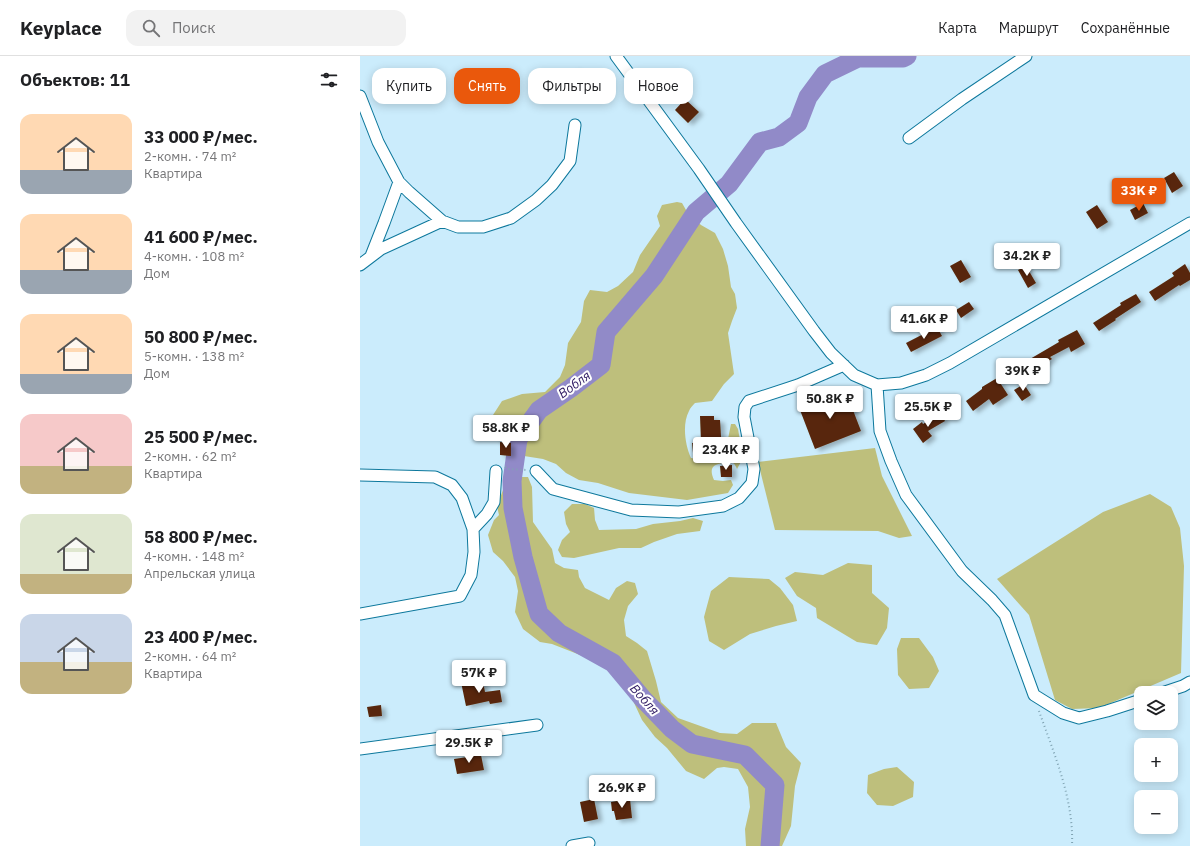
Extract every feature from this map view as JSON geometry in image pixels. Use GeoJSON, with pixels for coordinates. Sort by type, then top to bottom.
{"type":"FeatureCollection","features":[{"type":"Feature","properties":{"kind":"street"},"geometry":{"type":"LineString","coordinates":[[616,56],[699,169],[736,224],[831,353],[854,375],[877,385],[901,383],[926,375],[950,363],[1190,223]]}},
{"type":"Feature","properties":{"kind":"street"},"geometry":{"type":"LineString","coordinates":[[909,138],[962,99],[1026,56]]}},
{"type":"Feature","properties":{"kind":"street"},"geometry":{"type":"LineString","coordinates":[[360,96],[378,142],[399,182],[442,221],[458,227],[483,227],[511,218],[536,200],[552,185],[570,160],[574,125]]}},
{"type":"Feature","properties":{"kind":"street"},"geometry":{"type":"LineString","coordinates":[[370,257],[399,182]]}},
{"type":"Feature","properties":{"kind":"street"},"geometry":{"type":"LineString","coordinates":[[360,264],[381,249],[442,221]]}},
{"type":"Feature","properties":{"kind":"street"},"geometry":{"type":"LineString","coordinates":[[530,470],[553,489],[630,510],[678,512],[723,506],[739,498],[752,482],[754,468],[744,417],[745,407],[749,401],[798,385],[844,365]]}},
{"type":"Feature","properties":{"kind":"street"},"geometry":{"type":"LineString","coordinates":[[877,385],[880,431],[890,461],[906,495],[962,571],[1005,615],[1034,695],[1063,713],[1078,718],[1134,702]]}},
{"type":"Feature","properties":{"kind":"street"},"geometry":{"type":"LineString","coordinates":[[473,529],[487,514],[494,502],[496,471]]}},
{"type":"Feature","properties":{"kind":"street"},"geometry":{"type":"LineString","coordinates":[[360,475],[435,477],[452,485],[462,498],[473,529],[474,552],[471,575],[460,596],[360,614]]}},
{"type":"Feature","properties":{"kind":"street"},"geometry":{"type":"LineString","coordinates":[[1178,688],[1190,682]]}},
{"type":"Feature","properties":{"kind":"street"},"geometry":{"type":"LineString","coordinates":[[360,749],[537,725]]}},
{"type":"Feature","properties":{"kind":"street"},"geometry":{"type":"LineString","coordinates":[[572,846],[589,844]]}},
{"type":"Feature","properties":{"kind":"path"},"geometry":{"type":"LineString","coordinates":[[508,469],[530,470]]}},
{"type":"Feature","properties":{"kind":"path"},"geometry":{"type":"LineString","coordinates":[[1034,695],[1065,786],[1073,831],[1072,846]]}},
{"type":"Feature","properties":{"kind":"green space"},"geometry":{"type":"Polygon","coordinates":[[[677,202],[682,203],[686,210],[701,225],[715,233],[723,249],[728,266],[731,287],[735,294],[737,308],[728,333],[734,374],[724,384],[712,401],[695,403],[690,409],[685,428],[687,447],[691,458],[700,459],[722,456],[726,449],[731,424],[735,424],[738,429],[743,458],[737,469],[731,462],[714,466],[712,470],[714,480],[731,480],[733,485],[728,493],[687,500],[629,493],[598,483],[579,480],[566,473],[556,464],[543,459],[524,456],[522,445],[513,436],[502,435],[494,427],[493,415],[502,401],[522,394],[545,392],[560,377],[565,365],[568,343],[581,322],[584,301],[590,290],[607,292],[618,286],[633,272],[640,255],[660,226],[657,216],[662,205],[677,202]]]}},
{"type":"Feature","properties":{"kind":"green space"},"geometry":{"type":"Polygon","coordinates":[[[875,448],[882,476],[912,536],[899,538],[878,531],[775,530],[758,462],[875,448]]]}},
{"type":"Feature","properties":{"kind":"green space"},"geometry":{"type":"Polygon","coordinates":[[[507,477],[528,477],[532,487],[533,522],[552,549],[555,563],[564,568],[578,570],[579,577],[585,588],[609,600],[616,588],[627,581],[635,583],[638,594],[628,606],[624,620],[626,636],[647,651],[661,702],[678,718],[720,733],[737,734],[752,723],[776,723],[786,747],[801,763],[795,786],[791,826],[782,846],[746,846],[745,829],[750,807],[748,787],[738,769],[724,767],[717,768],[704,779],[686,771],[667,748],[655,737],[642,720],[629,692],[598,662],[552,644],[540,642],[523,629],[515,612],[518,591],[515,577],[503,561],[493,552],[488,535],[494,520],[499,515],[497,506],[503,490],[504,480],[507,477]]]}},
{"type":"Feature","properties":{"kind":"green space"},"geometry":{"type":"Polygon","coordinates":[[[1150,494],[1171,507],[1180,528],[1184,566],[1181,673],[1151,686],[1134,686],[1134,693],[1099,708],[1072,709],[1055,700],[1029,615],[997,579],[1103,512],[1150,494]]]}},
{"type":"Feature","properties":{"kind":"green space"},"geometry":{"type":"Polygon","coordinates":[[[572,504],[585,504],[594,508],[595,520],[599,530],[636,529],[653,524],[693,518],[703,521],[700,531],[677,534],[641,548],[619,548],[574,558],[562,557],[558,550],[562,540],[570,532],[566,524],[564,512],[572,504]]]}},
{"type":"Feature","properties":{"kind":"green space"},"geometry":{"type":"Polygon","coordinates":[[[848,563],[872,565],[872,593],[889,608],[887,628],[877,645],[857,642],[817,618],[816,608],[797,596],[785,578],[795,572],[823,575],[848,563]]]}},
{"type":"Feature","properties":{"kind":"green space"},"geometry":{"type":"Polygon","coordinates":[[[729,577],[769,579],[780,588],[793,605],[797,621],[750,634],[724,650],[709,641],[704,617],[711,591],[729,577]]]}},
{"type":"Feature","properties":{"kind":"green space"},"geometry":{"type":"Polygon","coordinates":[[[901,638],[919,638],[933,657],[939,671],[929,688],[909,689],[898,675],[897,649],[901,638]]]}},
{"type":"Feature","properties":{"kind":"green space"},"geometry":{"type":"Polygon","coordinates":[[[897,767],[914,782],[913,797],[893,806],[877,805],[867,793],[868,775],[884,769],[897,767]]]}},
{"type":"Feature","properties":{"kind":"building"},"geometry":{"type":"Polygon","coordinates":[[[680,104],[690,104],[699,112],[688,123],[675,110],[680,104]]]}},
{"type":"Feature","properties":{"kind":"building"},"geometry":{"type":"Polygon","coordinates":[[[1174,172],[1183,186],[1172,193],[1164,178],[1174,172]]]}},
{"type":"Feature","properties":{"kind":"building"},"geometry":{"type":"Polygon","coordinates":[[[1143,203],[1148,213],[1135,220],[1130,210],[1143,203]]]}},
{"type":"Feature","properties":{"kind":"building"},"geometry":{"type":"Polygon","coordinates":[[[1097,205],[1108,222],[1097,229],[1086,212],[1097,205]]]}},
{"type":"Feature","properties":{"kind":"building"},"geometry":{"type":"Polygon","coordinates":[[[1048,248],[1052,256],[1037,265],[1033,257],[1048,248]]]}},
{"type":"Feature","properties":{"kind":"building"},"geometry":{"type":"Polygon","coordinates":[[[961,260],[971,277],[960,283],[950,266],[961,260]]]}},
{"type":"Feature","properties":{"kind":"building"},"geometry":{"type":"Polygon","coordinates":[[[1185,264],[1190,273],[1190,280],[1180,286],[1179,285],[1155,301],[1149,292],[1174,276],[1172,273],[1185,264]]]}},
{"type":"Feature","properties":{"kind":"building"},"geometry":{"type":"Polygon","coordinates":[[[1026,266],[1036,283],[1028,288],[1018,270],[1026,266]]]}},
{"type":"Feature","properties":{"kind":"building"},"geometry":{"type":"Polygon","coordinates":[[[1136,294],[1141,302],[1099,331],[1093,323],[1121,305],[1120,303],[1136,294]]]}},
{"type":"Feature","properties":{"kind":"building"},"geometry":{"type":"Polygon","coordinates":[[[969,302],[974,309],[961,318],[956,310],[969,302]]]}},
{"type":"Feature","properties":{"kind":"building"},"geometry":{"type":"Polygon","coordinates":[[[937,327],[942,336],[911,352],[906,343],[937,327]]]}},
{"type":"Feature","properties":{"kind":"building"},"geometry":{"type":"Polygon","coordinates":[[[1077,330],[1085,344],[1071,352],[1069,347],[1050,357],[1052,359],[1036,368],[1030,359],[1059,342],[1058,340],[1077,330]]]}},
{"type":"Feature","properties":{"kind":"building"},"geometry":{"type":"Polygon","coordinates":[[[997,378],[1008,395],[993,405],[989,399],[973,411],[966,401],[982,389],[982,387],[997,378]]]}},
{"type":"Feature","properties":{"kind":"building"},"geometry":{"type":"Polygon","coordinates":[[[1024,384],[1031,395],[1022,401],[1014,390],[1024,384]]]}},
{"type":"Feature","properties":{"kind":"building"},"geometry":{"type":"Polygon","coordinates":[[[846,392],[861,431],[815,449],[800,410],[846,392]]]}},
{"type":"Feature","properties":{"kind":"building"},"geometry":{"type":"Polygon","coordinates":[[[940,413],[945,421],[928,431],[932,436],[923,443],[913,429],[922,422],[923,424],[940,413]]]}},
{"type":"Feature","properties":{"kind":"building"},"geometry":{"type":"Polygon","coordinates":[[[700,416],[714,416],[714,420],[720,420],[722,452],[693,453],[692,443],[701,442],[700,416]]]}},
{"type":"Feature","properties":{"kind":"building"},"geometry":{"type":"Polygon","coordinates":[[[500,442],[511,443],[511,456],[500,455],[500,442]]]}},
{"type":"Feature","properties":{"kind":"building"},"geometry":{"type":"Polygon","coordinates":[[[732,465],[732,477],[721,477],[720,466],[732,465]]]}},
{"type":"Feature","properties":{"kind":"building"},"geometry":{"type":"Polygon","coordinates":[[[472,680],[473,684],[483,682],[485,692],[500,690],[502,702],[490,704],[489,701],[466,706],[461,682],[472,680]]]}},
{"type":"Feature","properties":{"kind":"building"},"geometry":{"type":"Polygon","coordinates":[[[381,705],[382,716],[369,717],[367,707],[381,705]]]}},
{"type":"Feature","properties":{"kind":"building"},"geometry":{"type":"Polygon","coordinates":[[[481,755],[484,770],[457,774],[454,759],[481,755]]]}},
{"type":"Feature","properties":{"kind":"building"},"geometry":{"type":"Polygon","coordinates":[[[594,799],[598,819],[584,822],[580,802],[594,799]]]}},
{"type":"Feature","properties":{"kind":"building"},"geometry":{"type":"Polygon","coordinates":[[[630,799],[632,818],[616,820],[614,811],[612,811],[611,802],[630,799]]]}},
{"type":"Feature","properties":{"kind":"waterway","name":"Вобля"},"geometry":{"type":"LineString","coordinates":[[770,846],[775,785],[745,755],[692,744],[672,729],[643,699],[613,663],[559,633],[539,614],[523,557],[513,508],[512,481],[518,439],[539,410],[601,365],[606,332],[654,276],[696,212],[729,184],[760,142],[779,137],[798,123],[808,97],[825,74],[858,58],[903,58],[907,56]]}}]}
